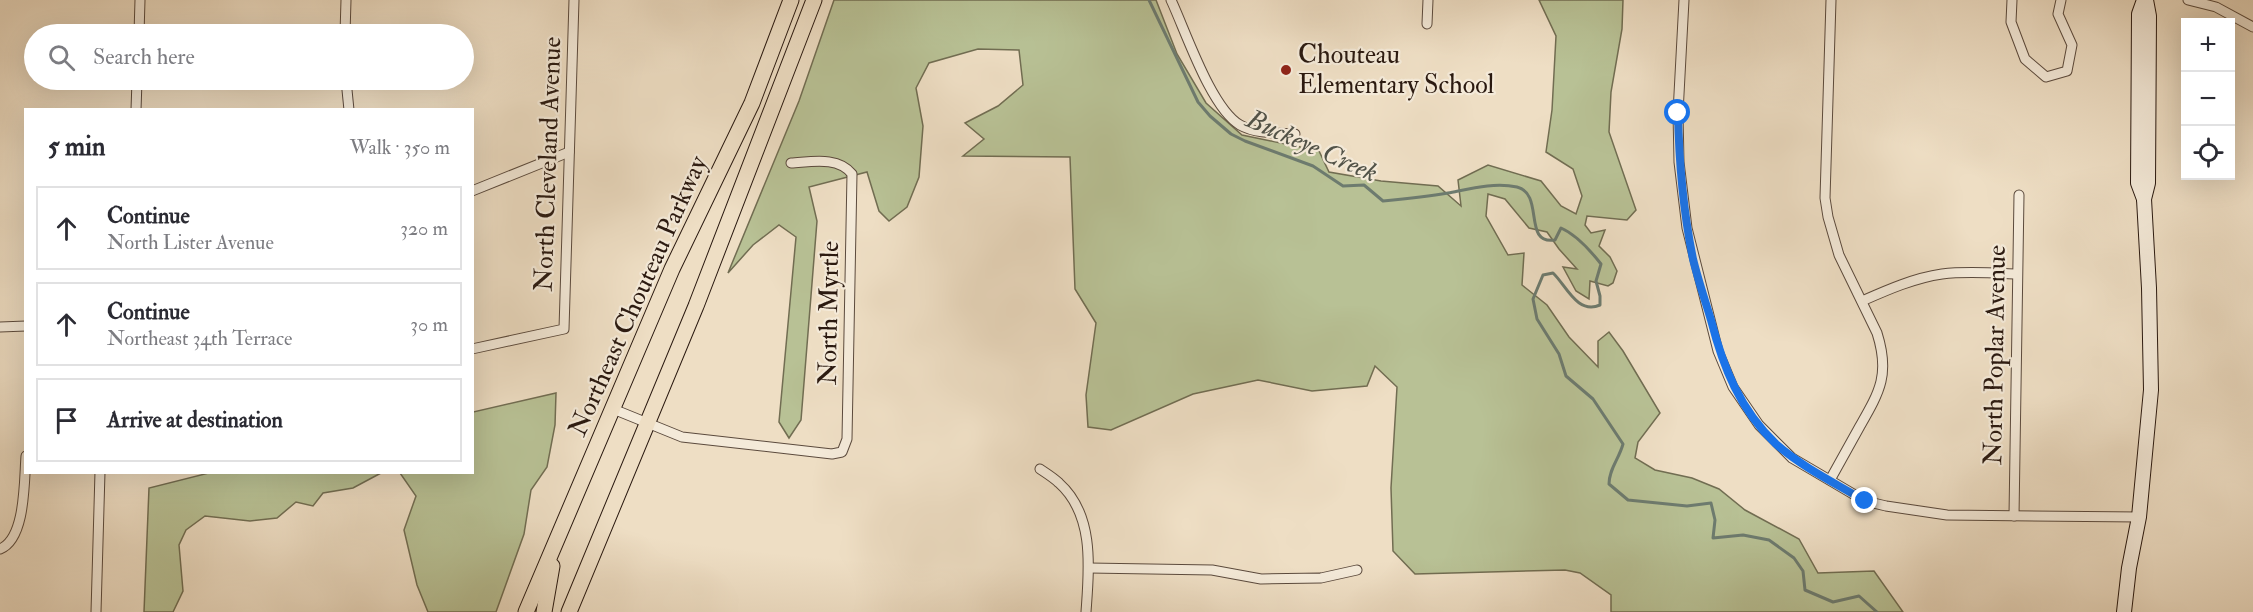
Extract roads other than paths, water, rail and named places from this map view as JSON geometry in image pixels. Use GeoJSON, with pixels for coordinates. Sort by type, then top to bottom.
{"type":"FeatureCollection","features":[{"type":"Feature","properties":{"kind":"main road","name":"Northeast Chouteau Parkway"},"geometry":{"type":"LineString","coordinates":[[526,612],[672,269],[752,103],[791,0]]}},
{"type":"Feature","properties":{"kind":"main road","name":"Northeast Chouteau Parkway"},"geometry":{"type":"LineString","coordinates":[[569,612],[705,284],[814,0]]}},
{"type":"Feature","properties":{"kind":"main road"},"geometry":{"type":"LineString","coordinates":[[2124,612],[2129,568],[2139,517],[2149,418],[2151,359],[2144,199],[2148,172],[2149,16],[2145,0]]}},
{"type":"Feature","properties":{"kind":"main road"},"geometry":{"type":"LineString","coordinates":[[544,612],[555,545]]}},
{"type":"Feature","properties":{"kind":"street"},"geometry":{"type":"LineString","coordinates":[[139,24],[140,0]]}},
{"type":"Feature","properties":{"kind":"street"},"geometry":{"type":"LineString","coordinates":[[345,24],[346,0]]}},
{"type":"Feature","properties":{"kind":"street","name":"North Cleveland Avenue"},"geometry":{"type":"LineString","coordinates":[[474,349],[564,329],[574,0]]}},
{"type":"Feature","properties":{"kind":"street"},"geometry":{"type":"LineString","coordinates":[[1171,0],[1207,80],[1230,117],[1256,131],[1295,134]]}},
{"type":"Feature","properties":{"kind":"street"},"geometry":{"type":"LineString","coordinates":[[1426,24],[1428,0]]}},
{"type":"Feature","properties":{"kind":"street"},"geometry":{"type":"LineString","coordinates":[[1684,0],[1678,113],[1682,195],[1694,260],[1718,351],[1733,387],[1759,425],[1792,458],[1865,501],[1907,511],[1947,515],[2139,517]]}},
{"type":"Feature","properties":{"kind":"street"},"geometry":{"type":"LineString","coordinates":[[1830,480],[1879,394],[1883,363],[1881,345],[1839,255],[1825,198],[1831,0]]}},
{"type":"Feature","properties":{"kind":"street"},"geometry":{"type":"LineString","coordinates":[[2012,0],[2011,22],[2025,59],[2046,77],[2067,71],[2072,45],[2058,14],[2061,0]]}},
{"type":"Feature","properties":{"kind":"street"},"geometry":{"type":"LineString","coordinates":[[2188,0],[2216,7],[2253,27]]}},
{"type":"Feature","properties":{"kind":"street"},"geometry":{"type":"LineString","coordinates":[[136,108],[137,90]]}},
{"type":"Feature","properties":{"kind":"street"},"geometry":{"type":"LineString","coordinates":[[347,90],[349,108]]}},
{"type":"Feature","properties":{"kind":"street"},"geometry":{"type":"LineString","coordinates":[[474,190],[569,152]]}},
{"type":"Feature","properties":{"kind":"street","name":"North Myrtle"},"geometry":{"type":"LineString","coordinates":[[646,423],[682,437],[832,454],[842,452],[847,439],[852,174],[846,166],[838,162],[791,163]]}},
{"type":"Feature","properties":{"kind":"street","name":"North Poplar Avenue"},"geometry":{"type":"LineString","coordinates":[[2014,516],[2019,195]]}},
{"type":"Feature","properties":{"kind":"street"},"geometry":{"type":"LineString","coordinates":[[1862,301],[1894,287],[1941,274],[1974,272],[2017,274]]}},
{"type":"Feature","properties":{"kind":"street"},"geometry":{"type":"LineString","coordinates":[[0,327],[24,326]]}},
{"type":"Feature","properties":{"kind":"street"},"geometry":{"type":"LineString","coordinates":[[613,409],[646,423]]}},
{"type":"Feature","properties":{"kind":"street"},"geometry":{"type":"LineString","coordinates":[[1040,469],[1060,484],[1075,503],[1085,526],[1089,568],[1086,612]]}},
{"type":"Feature","properties":{"kind":"street"},"geometry":{"type":"LineString","coordinates":[[4,548],[14,536],[19,522],[24,474]]}},
{"type":"Feature","properties":{"kind":"street"},"geometry":{"type":"LineString","coordinates":[[96,612],[100,474]]}},
{"type":"Feature","properties":{"kind":"street"},"geometry":{"type":"LineString","coordinates":[[1089,568],[1212,570],[1261,579],[1321,578],[1357,570]]}},
{"type":"Feature","properties":{"kind":"waterway","name":"Buckeye Creek"},"geometry":{"type":"LineString","coordinates":[[1149,0],[1198,102],[1231,134],[1313,166],[1343,186],[1364,185],[1383,201],[1491,186],[1517,187],[1525,191],[1533,208],[1539,235],[1545,239],[1555,240],[1561,228],[1578,239],[1601,264],[1596,281],[1600,305],[1592,307],[1578,302],[1553,273],[1543,275],[1533,299],[1537,319],[1559,354],[1566,376],[1593,399],[1623,444],[1609,484],[1628,500],[1687,506],[1711,503],[1715,520],[1713,538],[1743,535],[1769,540],[1794,558],[1803,571],[1805,590],[1833,602],[1859,596],[1877,612]]}},
{"type":"Feature","properties":{"kind":"place","name":"Chouteau Elementary School"},"geometry":{"type":"Point","coordinates":[1286,70]}}]}
